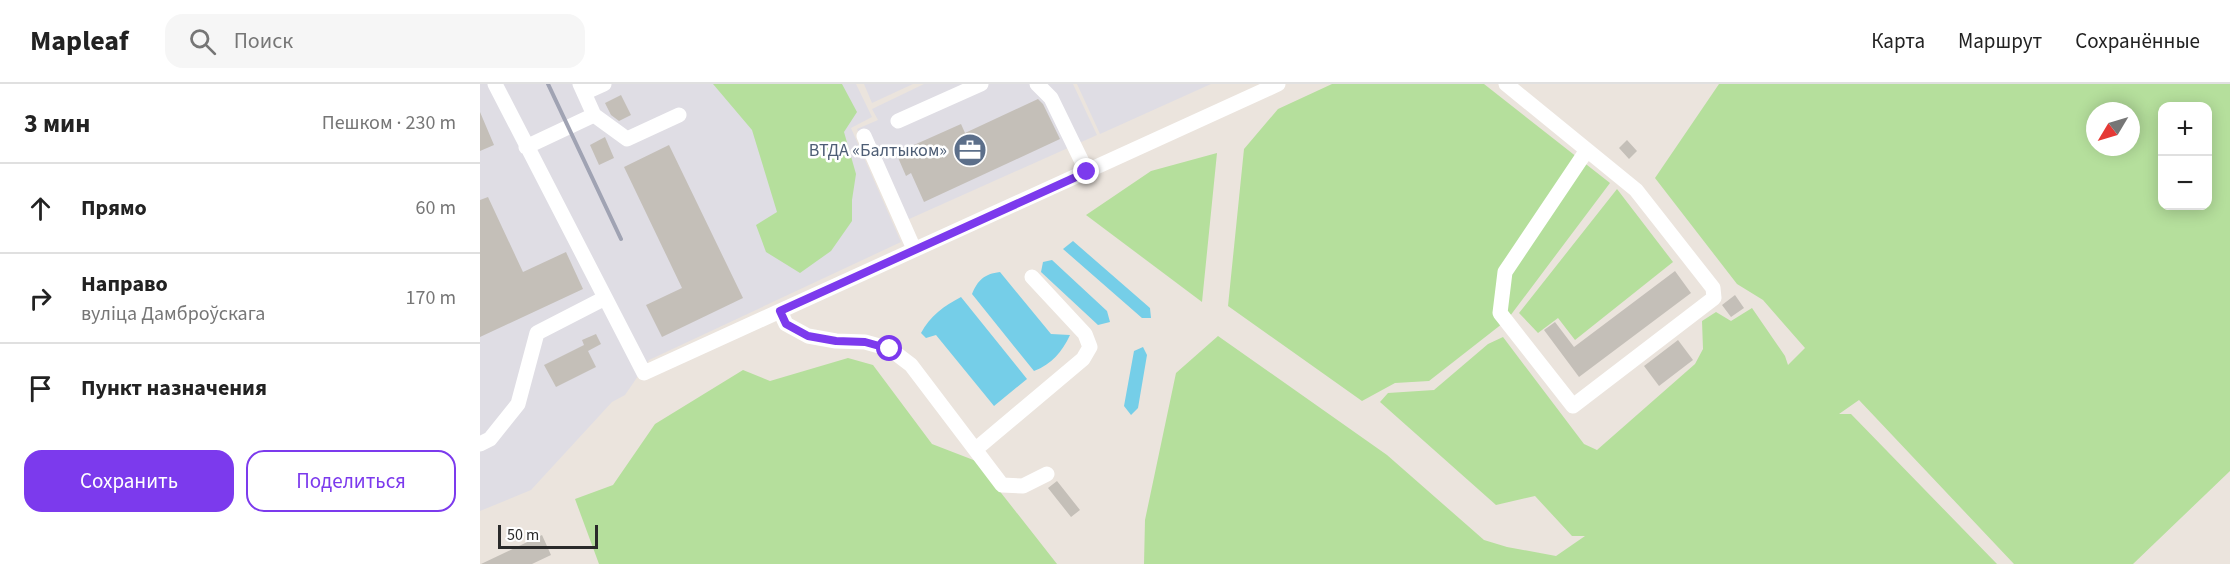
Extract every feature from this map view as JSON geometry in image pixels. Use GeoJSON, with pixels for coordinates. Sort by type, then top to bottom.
{"type":"FeatureCollection","features":[{"type":"Feature","properties":{"kind":"street"},"geometry":{"type":"LineString","coordinates":[[495,84],[644,374],[1278,84]]}},
{"type":"Feature","properties":{"kind":"street"},"geometry":{"type":"LineString","coordinates":[[604,84],[582,88],[594,115],[627,139],[679,115]]}},
{"type":"Feature","properties":{"kind":"street"},"geometry":{"type":"LineString","coordinates":[[898,121],[981,84]]}},
{"type":"Feature","properties":{"kind":"street"},"geometry":{"type":"LineString","coordinates":[[1036,84],[1051,98],[1087,172]]}},
{"type":"Feature","properties":{"kind":"street"},"geometry":{"type":"LineString","coordinates":[[1506,84],[1587,150],[1636,190],[1713,288],[1714,297],[1574,406],[1500,313],[1505,272],[1587,150]]}},
{"type":"Feature","properties":{"kind":"street"},"geometry":{"type":"LineString","coordinates":[[526,147],[594,115]]}},
{"type":"Feature","properties":{"kind":"street"},"geometry":{"type":"LineString","coordinates":[[864,136],[914,249]]}},
{"type":"Feature","properties":{"kind":"street"},"geometry":{"type":"LineString","coordinates":[[976,449],[1083,359],[1090,347],[1085,334],[1032,277]]}},
{"type":"Feature","properties":{"kind":"street"},"geometry":{"type":"LineString","coordinates":[[480,444],[490,439],[518,404],[537,333],[605,298]]}},
{"type":"Feature","properties":{"kind":"street"},"geometry":{"type":"LineString","coordinates":[[780,311],[786,324],[808,336],[836,341],[865,342],[890,349],[911,365],[1002,485],[1023,486],[1047,474]]}},
{"type":"Feature","properties":{"kind":"shaded area"},"geometry":{"type":"Polygon","coordinates":[[[480,84],[856,84],[872,117],[851,128],[901,242],[649,360],[625,395],[612,402],[531,490],[480,511],[480,84]]]}},
{"type":"Feature","properties":{"kind":"shaded area"},"geometry":{"type":"Polygon","coordinates":[[[864,84],[913,84],[872,103],[864,84]]]}},
{"type":"Feature","properties":{"kind":"shaded area"},"geometry":{"type":"Polygon","coordinates":[[[924,84],[1073,84],[1097,135],[898,224],[857,129],[878,120],[872,109],[924,84]]]}},
{"type":"Feature","properties":{"kind":"shaded area"},"geometry":{"type":"Polygon","coordinates":[[[1077,84],[1211,84],[1100,134],[1077,84]]]}},
{"type":"Feature","properties":{"kind":"green space"},"geometry":{"type":"Polygon","coordinates":[[[713,84],[842,84],[857,112],[844,132],[856,174],[852,221],[831,251],[800,273],[766,252],[756,225],[777,212],[752,130],[713,84]]]}},
{"type":"Feature","properties":{"kind":"green space"},"geometry":{"type":"Polygon","coordinates":[[[1332,84],[1484,84],[1610,183],[1507,320],[1429,381],[1395,383],[1362,401],[1228,306],[1244,149],[1278,109],[1332,84]]]}},
{"type":"Feature","properties":{"kind":"green space"},"geometry":{"type":"Polygon","coordinates":[[[1719,84],[2230,84],[2230,471],[2133,564],[2014,564],[1859,400],[1839,414],[1851,414],[1997,564],[1144,564],[1145,520],[1176,373],[1218,336],[1387,455],[1484,540],[1507,547],[1556,556],[1585,536],[1572,536],[1535,496],[1496,505],[1380,402],[1388,393],[1434,390],[1488,344],[1503,337],[1584,444],[1597,450],[1695,364],[1703,349],[1702,321],[1716,312],[1731,321],[1752,308],[1785,356],[1788,365],[1805,348],[1763,300],[1737,284],[1655,178],[1719,84]]]}},
{"type":"Feature","properties":{"kind":"green space"},"geometry":{"type":"Polygon","coordinates":[[[1217,153],[1202,302],[1086,215],[1151,171],[1217,153]]]}},
{"type":"Feature","properties":{"kind":"green space"},"geometry":{"type":"Polygon","coordinates":[[[1617,189],[1673,262],[1575,340],[1558,318],[1538,333],[1519,313],[1617,189]]]}},
{"type":"Feature","properties":{"kind":"green space"},"geometry":{"type":"Polygon","coordinates":[[[848,358],[873,365],[932,444],[976,461],[1057,564],[599,564],[575,499],[613,485],[655,424],[743,370],[770,381],[848,358]]]}},
{"type":"Feature","properties":{"kind":"water"},"geometry":{"type":"Polygon","coordinates":[[[1073,241],[1150,308],[1151,318],[1142,318],[1063,249],[1073,241]]]}},
{"type":"Feature","properties":{"kind":"water"},"geometry":{"type":"Polygon","coordinates":[[[1052,260],[1107,311],[1110,322],[1098,325],[1041,272],[1043,262],[1052,260]]]}},
{"type":"Feature","properties":{"kind":"water"},"geometry":{"type":"Polygon","coordinates":[[[1000,272],[1051,334],[1070,335],[1056,357],[1034,371],[972,294],[982,278],[1000,272]]]}},
{"type":"Feature","properties":{"kind":"water"},"geometry":{"type":"Polygon","coordinates":[[[961,297],[1027,379],[994,406],[936,335],[926,338],[921,333],[938,312],[961,297]]]}},
{"type":"Feature","properties":{"kind":"water"},"geometry":{"type":"Polygon","coordinates":[[[1143,347],[1147,355],[1138,408],[1131,415],[1124,406],[1134,351],[1143,347]]]}},
{"type":"Feature","properties":{"kind":"building"},"geometry":{"type":"Polygon","coordinates":[[[621,95],[631,115],[619,121],[611,115],[605,103],[621,95]]]}},
{"type":"Feature","properties":{"kind":"building"},"geometry":{"type":"Polygon","coordinates":[[[1038,99],[1043,104],[1060,139],[924,202],[911,173],[906,176],[896,153],[961,124],[965,133],[1038,99]]]}},
{"type":"Feature","properties":{"kind":"building"},"geometry":{"type":"Polygon","coordinates":[[[480,112],[494,145],[480,151],[480,112]]]}},
{"type":"Feature","properties":{"kind":"building"},"geometry":{"type":"Polygon","coordinates":[[[605,137],[614,158],[599,165],[590,145],[605,137]]]}},
{"type":"Feature","properties":{"kind":"building"},"geometry":{"type":"Polygon","coordinates":[[[1627,140],[1637,151],[1629,159],[1619,148],[1627,140]]]}},
{"type":"Feature","properties":{"kind":"building"},"geometry":{"type":"Polygon","coordinates":[[[669,145],[743,298],[662,337],[646,305],[682,288],[624,167],[669,145]]]}},
{"type":"Feature","properties":{"kind":"building"},"geometry":{"type":"Polygon","coordinates":[[[488,197],[523,272],[566,252],[583,289],[480,337],[480,200],[488,197]]]}},
{"type":"Feature","properties":{"kind":"building"},"geometry":{"type":"Polygon","coordinates":[[[1675,271],[1691,293],[1579,377],[1544,330],[1555,322],[1574,347],[1675,271]]]}},
{"type":"Feature","properties":{"kind":"building"},"geometry":{"type":"Polygon","coordinates":[[[1735,295],[1744,308],[1731,317],[1722,305],[1735,295]]]}},
{"type":"Feature","properties":{"kind":"building"},"geometry":{"type":"Polygon","coordinates":[[[596,334],[601,344],[588,351],[596,367],[556,387],[544,365],[584,345],[582,340],[596,334]]]}},
{"type":"Feature","properties":{"kind":"building"},"geometry":{"type":"Polygon","coordinates":[[[1678,340],[1693,360],[1659,386],[1644,366],[1678,340]]]}},
{"type":"Feature","properties":{"kind":"building"},"geometry":{"type":"Polygon","coordinates":[[[1057,481],[1080,510],[1071,517],[1048,488],[1057,481]]]}},
{"type":"Feature","properties":{"kind":"building"},"geometry":{"type":"Polygon","coordinates":[[[542,535],[551,555],[532,564],[481,564],[542,535]]]}},
{"type":"Feature","properties":{"kind":"railway"},"geometry":{"type":"LineString","coordinates":[[548,84],[621,239]]}},
{"type":"Feature","properties":{"kind":"place","name":"ВТДА «Балтыком»"},"geometry":{"type":"Point","coordinates":[970,150]}},
{"type":"Feature","properties":{"kind":"route"},"geometry":{"type":"LineString","coordinates":[[890,349],[865,342],[836,341],[808,336],[786,324],[780,311],[1087,172]]}}]}
